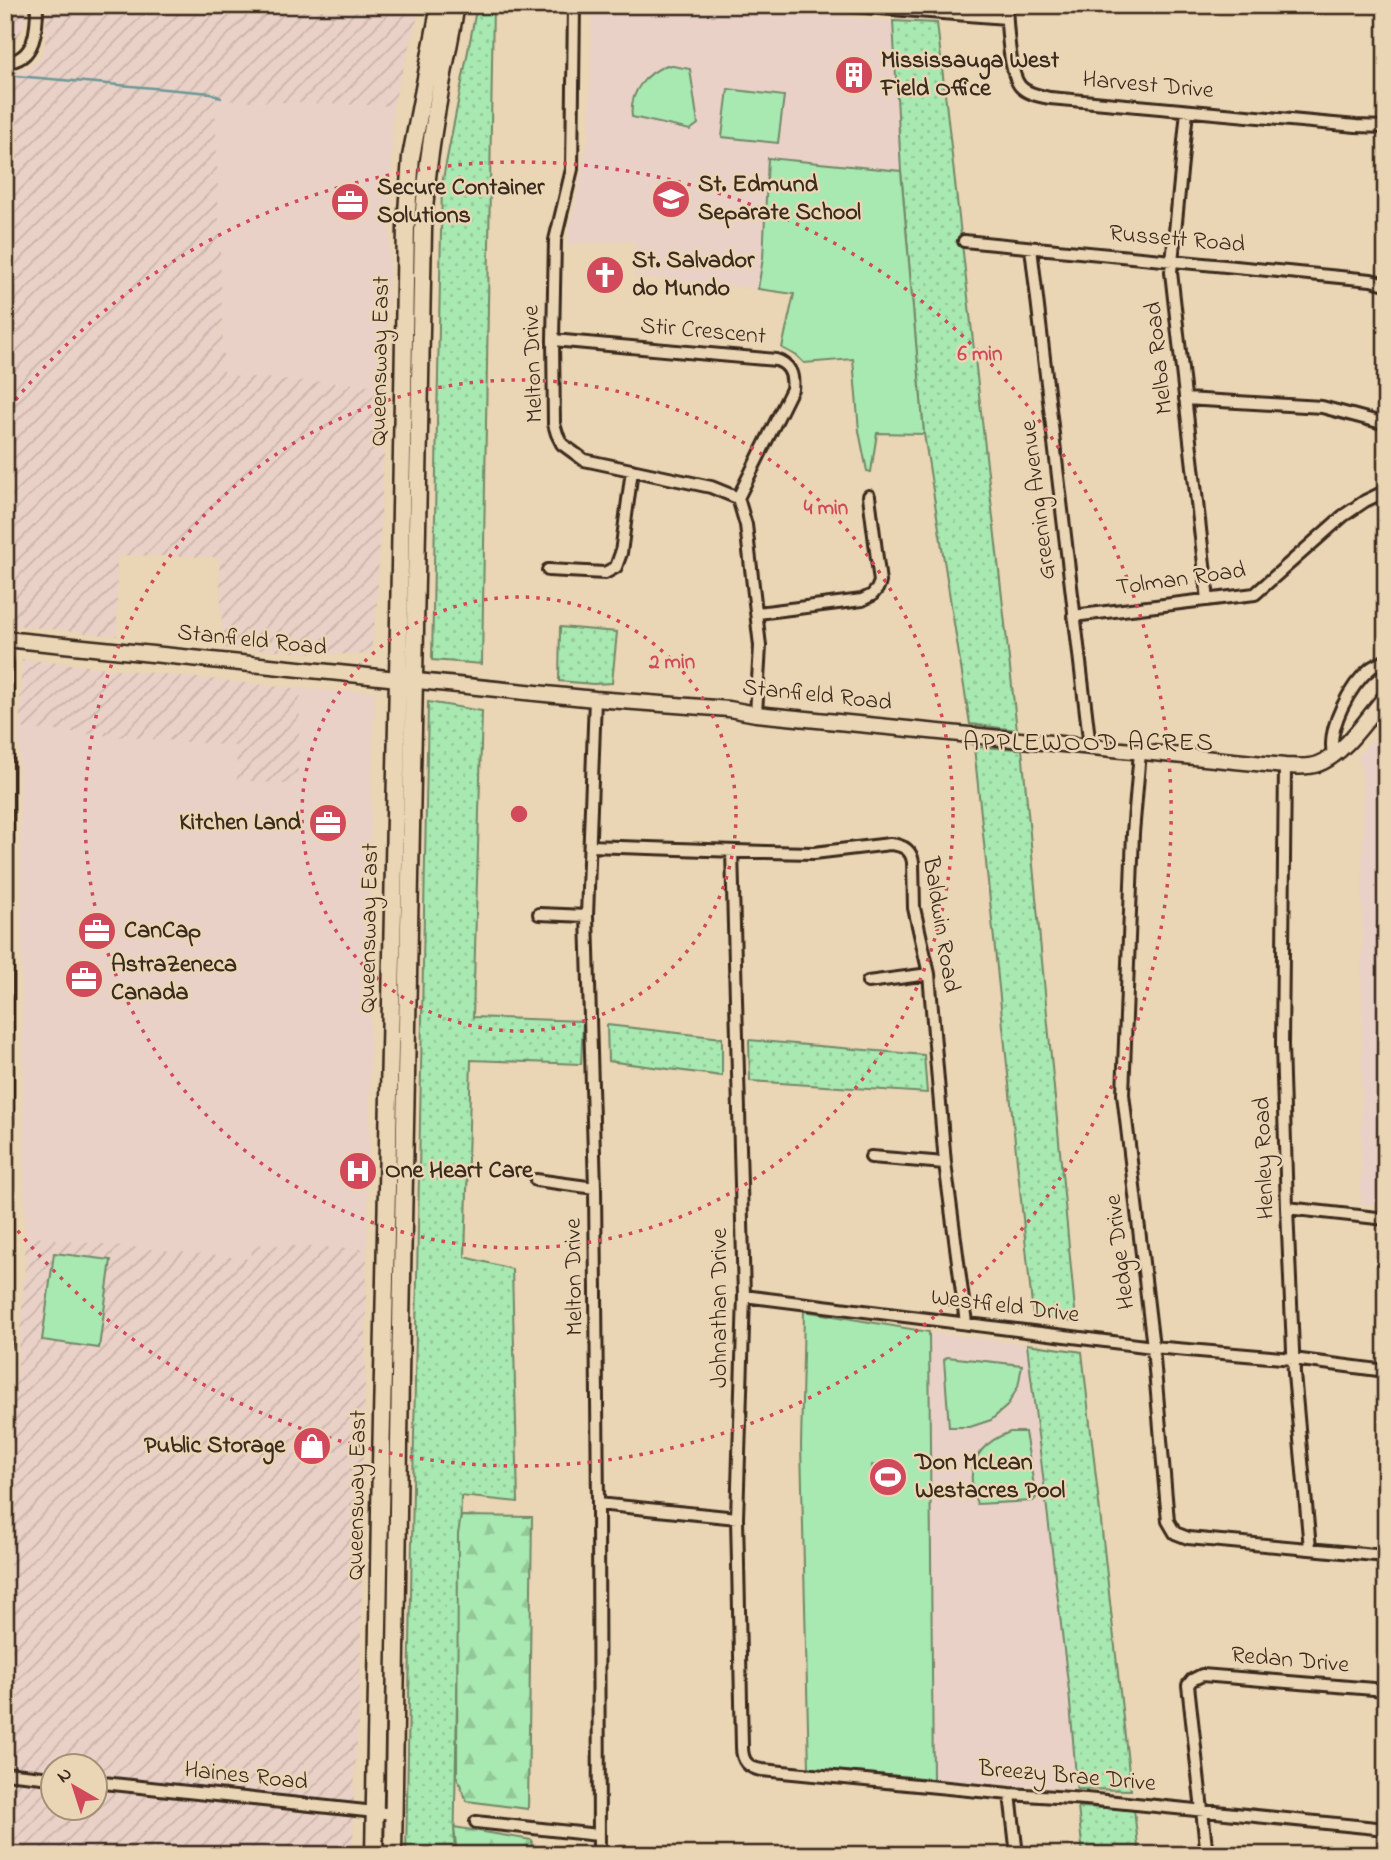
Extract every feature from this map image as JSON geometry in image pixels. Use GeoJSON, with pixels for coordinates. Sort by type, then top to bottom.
{"type":"FeatureCollection","features":[{"type":"Feature","properties":{"kind":"main road","name":"Queensway East"},"geometry":{"type":"LineString","coordinates":[[393,1855],[407,679],[407,204],[417,120],[440,5]]}},
{"type":"Feature","properties":{"kind":"main road","name":"Queensway East"},"geometry":{"type":"LineString","coordinates":[[374,1855],[407,679],[424,192],[432,128],[456,5]]}},
{"type":"Feature","properties":{"kind":"street"},"geometry":{"type":"LineString","coordinates":[[5,62],[13,62],[24,55],[32,44],[37,31],[37,5]]}},
{"type":"Feature","properties":{"kind":"street","name":"Melton Drive"},"geometry":{"type":"LineString","coordinates":[[574,5],[572,170],[555,240],[552,340],[554,424],[562,444],[584,460],[711,487],[738,498]]}},
{"type":"Feature","properties":{"kind":"street"},"geometry":{"type":"LineString","coordinates":[[840,5],[1006,18]]}},
{"type":"Feature","properties":{"kind":"street","name":"Harvest Drive"},"geometry":{"type":"LineString","coordinates":[[1006,5],[1013,71],[1019,85],[1035,95],[1186,111],[1386,127]]}},
{"type":"Feature","properties":{"kind":"street","name":"Melba Road"},"geometry":{"type":"LineString","coordinates":[[1186,111],[1171,272],[1208,600]]}},
{"type":"Feature","properties":{"kind":"street","name":"Russett Road"},"geometry":{"type":"LineString","coordinates":[[964,241],[1371,280],[1386,284]]}},
{"type":"Feature","properties":{"kind":"street","name":"Greening Avenue"},"geometry":{"type":"LineString","coordinates":[[1031,248],[1090,747]]}},
{"type":"Feature","properties":{"kind":"street","name":"Stir Crescent"},"geometry":{"type":"LineString","coordinates":[[552,340],[776,360],[788,367],[793,375],[792,389],[738,498]]}},
{"type":"Feature","properties":{"kind":"street"},"geometry":{"type":"LineString","coordinates":[[1185,399],[1322,407],[1386,424]]}},
{"type":"Feature","properties":{"kind":"street"},"geometry":{"type":"LineString","coordinates":[[548,570],[605,573],[616,567],[621,553],[632,470]]}},
{"type":"Feature","properties":{"kind":"street","name":"Tolman Road"},"geometry":{"type":"LineString","coordinates":[[1073,616],[1255,594],[1343,516],[1386,491]]}},
{"type":"Feature","properties":{"kind":"street"},"geometry":{"type":"LineString","coordinates":[[758,613],[855,601],[872,596],[880,582],[869,496]]}},
{"type":"Feature","properties":{"kind":"street"},"geometry":{"type":"LineString","coordinates":[[738,498],[746,525],[761,646],[756,714]]}},
{"type":"Feature","properties":{"kind":"street","name":"Stanfield Road"},"geometry":{"type":"LineString","coordinates":[[5,639],[1284,765],[1311,766],[1322,762],[1351,739],[1386,696]]}},
{"type":"Feature","properties":{"kind":"street"},"geometry":{"type":"LineString","coordinates":[[5,651],[5,1344]]}},
{"type":"Feature","properties":{"kind":"street"},"geometry":{"type":"LineString","coordinates":[[1333,754],[1335,727],[1352,687],[1371,668],[1386,660]]}},
{"type":"Feature","properties":{"kind":"street","name":"Melton Drive"},"geometry":{"type":"LineString","coordinates":[[595,699],[587,916],[595,1188],[599,1855]]}},
{"type":"Feature","properties":{"kind":"street","name":"Hedge Drive"},"geometry":{"type":"LineString","coordinates":[[1140,752],[1133,833],[1123,1094],[1153,1347],[1168,1521],[1175,1533],[1188,1538],[1386,1556]]}},
{"type":"Feature","properties":{"kind":"street","name":"Henley Road"},"geometry":{"type":"LineString","coordinates":[[1284,765],[1282,1045],[1287,1208],[1293,1359],[1310,1548]]}},
{"type":"Feature","properties":{"kind":"street","name":"Baldwin Road"},"geometry":{"type":"LineString","coordinates":[[590,846],[814,853],[890,844],[906,848],[914,862],[914,908],[929,974],[945,1163],[966,1323]]}},
{"type":"Feature","properties":{"kind":"street","name":"Johnathan Drive"},"geometry":{"type":"LineString","coordinates":[[732,851],[744,1296],[737,1518],[742,1756],[746,1764]]}},
{"type":"Feature","properties":{"kind":"street"},"geometry":{"type":"LineString","coordinates":[[539,914],[587,916]]}},
{"type":"Feature","properties":{"kind":"street"},"geometry":{"type":"LineString","coordinates":[[868,982],[929,974]]}},
{"type":"Feature","properties":{"kind":"street"},"geometry":{"type":"LineString","coordinates":[[871,1157],[945,1163]]}},
{"type":"Feature","properties":{"kind":"street"},"geometry":{"type":"LineString","coordinates":[[536,1180],[595,1188]]}},
{"type":"Feature","properties":{"kind":"street"},"geometry":{"type":"LineString","coordinates":[[1287,1208],[1386,1219]]}},
{"type":"Feature","properties":{"kind":"street","name":"Westfield Drive"},"geometry":{"type":"LineString","coordinates":[[744,1296],[1153,1347],[1293,1359],[1386,1371]]}},
{"type":"Feature","properties":{"kind":"street"},"geometry":{"type":"LineString","coordinates":[[598,1504],[737,1518]]}},
{"type":"Feature","properties":{"kind":"street","name":"Redan Drive"},"geometry":{"type":"LineString","coordinates":[[1202,1810],[1188,1685],[1192,1680],[1202,1675],[1386,1690]]}},
{"type":"Feature","properties":{"kind":"street","name":"Breezy Brae Drive"},"geometry":{"type":"LineString","coordinates":[[746,1764],[762,1770],[1386,1829]]}},
{"type":"Feature","properties":{"kind":"street"},"geometry":{"type":"LineString","coordinates":[[5,1773],[38,1777]]}},
{"type":"Feature","properties":{"kind":"street","name":"Haines Road"},"geometry":{"type":"LineString","coordinates":[[108,1783],[394,1814]]}},
{"type":"Feature","properties":{"kind":"street"},"geometry":{"type":"LineString","coordinates":[[1010,1794],[1017,1855]]}},
{"type":"Feature","properties":{"kind":"street"},"geometry":{"type":"LineString","coordinates":[[1202,1810],[1208,1855]]}},
{"type":"Feature","properties":{"kind":"street"},"geometry":{"type":"LineString","coordinates":[[476,1822],[598,1835]]}},
{"type":"Feature","properties":{"kind":"shaded area"},"geometry":{"type":"Polygon","coordinates":[[[5,5],[26,5],[26,20],[14,41],[5,47],[5,5]]]}},
{"type":"Feature","properties":{"kind":"shaded area"},"geometry":{"type":"Polygon","coordinates":[[[46,5],[421,5],[393,106],[215,100],[224,375],[387,386],[377,601],[371,653],[356,655],[223,648],[219,557],[117,555],[117,636],[5,624],[5,73],[30,67],[39,59],[46,38],[46,5]]]}},
{"type":"Feature","properties":{"kind":"shaded area"},"geometry":{"type":"Polygon","coordinates":[[[592,5],[704,5],[893,21],[901,171],[768,158],[763,258],[758,289],[635,277],[635,241],[566,244],[589,137],[592,5]]]}},
{"type":"Feature","properties":{"kind":"shaded area"},"geometry":{"type":"Polygon","coordinates":[[[215,100],[393,106],[387,386],[224,375],[215,100]]]}},
{"type":"Feature","properties":{"kind":"shaded area"},"geometry":{"type":"Polygon","coordinates":[[[22,659],[301,689],[297,785],[237,780],[236,746],[19,728],[22,659]]]}},
{"type":"Feature","properties":{"kind":"shaded area"},"geometry":{"type":"Polygon","coordinates":[[[301,689],[375,692],[371,788],[367,1249],[253,1244],[252,1259],[25,1236],[19,728],[236,746],[296,785],[301,689]]]}},
{"type":"Feature","properties":{"kind":"shaded area"},"geometry":{"type":"Polygon","coordinates":[[[1386,724],[1386,1206],[1361,1203],[1363,783],[1359,755],[1386,724]]]}},
{"type":"Feature","properties":{"kind":"shaded area"},"geometry":{"type":"Polygon","coordinates":[[[25,1236],[251,1259],[252,1244],[367,1249],[360,1696],[353,1855],[5,1855],[5,1782],[10,1782],[5,1518],[25,1271],[25,1236]]]}},
{"type":"Feature","properties":{"kind":"shaded area"},"geometry":{"type":"Polygon","coordinates":[[[929,1332],[1027,1344],[1069,1691],[1077,1789],[933,1779],[929,1332]]]}},
{"type":"Feature","properties":{"kind":"green space"},"geometry":{"type":"Polygon","coordinates":[[[477,5],[493,5],[482,664],[432,660],[442,184],[477,5]]]}},
{"type":"Feature","properties":{"kind":"green space"},"geometry":{"type":"Polygon","coordinates":[[[893,21],[937,23],[1017,730],[970,724],[924,434],[901,171],[893,21]]]}},
{"type":"Feature","properties":{"kind":"green space"},"geometry":{"type":"Polygon","coordinates":[[[667,65],[690,69],[698,124],[690,130],[632,117],[633,100],[640,85],[652,73],[667,65]]]}},
{"type":"Feature","properties":{"kind":"green space"},"geometry":{"type":"Polygon","coordinates":[[[728,89],[784,96],[778,143],[722,137],[728,89]]]}},
{"type":"Feature","properties":{"kind":"green space"},"geometry":{"type":"Polygon","coordinates":[[[768,158],[901,171],[924,434],[877,433],[871,472],[867,471],[859,431],[853,359],[804,363],[782,348],[794,294],[758,289],[763,258],[768,158]]]}},
{"type":"Feature","properties":{"kind":"green space"},"geometry":{"type":"Polygon","coordinates":[[[560,627],[617,632],[612,683],[559,681],[560,627]]]}},
{"type":"Feature","properties":{"kind":"green space"},"geometry":{"type":"Polygon","coordinates":[[[428,702],[482,711],[473,1017],[583,1021],[581,1064],[471,1060],[465,1257],[512,1269],[518,1502],[461,1496],[454,1855],[406,1855],[428,702]]]}},
{"type":"Feature","properties":{"kind":"green space"},"geometry":{"type":"Polygon","coordinates":[[[974,747],[1022,749],[1076,1321],[1033,1315],[974,747]]]}},
{"type":"Feature","properties":{"kind":"green space"},"geometry":{"type":"Polygon","coordinates":[[[607,1025],[722,1038],[722,1076],[608,1061],[607,1025]]]}},
{"type":"Feature","properties":{"kind":"green space"},"geometry":{"type":"Polygon","coordinates":[[[749,1040],[924,1055],[927,1093],[750,1081],[749,1040]]]}},
{"type":"Feature","properties":{"kind":"green space"},"geometry":{"type":"Polygon","coordinates":[[[54,1253],[111,1260],[99,1348],[42,1340],[54,1253]]]}},
{"type":"Feature","properties":{"kind":"green space"},"geometry":{"type":"Polygon","coordinates":[[[804,1311],[929,1332],[933,1779],[809,1768],[801,1446],[804,1311]]]}},
{"type":"Feature","properties":{"kind":"green space"},"geometry":{"type":"Polygon","coordinates":[[[1027,1344],[1082,1352],[1131,1790],[1077,1789],[1069,1691],[1027,1344]]]}},
{"type":"Feature","properties":{"kind":"green space"},"geometry":{"type":"Polygon","coordinates":[[[947,1357],[1022,1365],[1018,1387],[1007,1406],[991,1420],[970,1427],[949,1427],[944,1360],[947,1357]]]}},
{"type":"Feature","properties":{"kind":"green space"},"geometry":{"type":"Polygon","coordinates":[[[1010,1432],[1025,1432],[1036,1498],[1033,1501],[977,1504],[972,1480],[976,1460],[988,1444],[1010,1432]]]}},
{"type":"Feature","properties":{"kind":"green space"},"geometry":{"type":"Polygon","coordinates":[[[461,1516],[532,1517],[528,1809],[467,1801],[457,1777],[458,1534],[461,1516]]]}},
{"type":"Feature","properties":{"kind":"green space"},"geometry":{"type":"Polygon","coordinates":[[[1078,1807],[1134,1809],[1139,1855],[1083,1855],[1078,1807]]]}},
{"type":"Feature","properties":{"kind":"green space"},"geometry":{"type":"Polygon","coordinates":[[[454,1827],[532,1840],[531,1855],[457,1855],[454,1827]]]}},
{"type":"Feature","properties":{"kind":"water","name":"Don McLean Westacres Pool"},"geometry":{"type":"Polygon","coordinates":[[[872,1465],[904,1469],[902,1489],[871,1486],[872,1465]]]}},
{"type":"Feature","properties":{"kind":"waterway"},"geometry":{"type":"LineString","coordinates":[[5,75],[211,93],[221,98]]}},
{"type":"Feature","properties":{"kind":"place","name":"Mississauga West Field Office"},"geometry":{"type":"Point","coordinates":[854,75]}},
{"type":"Feature","properties":{"kind":"place","name":"St. Edmund Separate School"},"geometry":{"type":"Point","coordinates":[671,199]}},
{"type":"Feature","properties":{"kind":"place","name":"Secure Container Solutions"},"geometry":{"type":"Point","coordinates":[350,202]}},
{"type":"Feature","properties":{"kind":"place","name":"St. Salvador do Mundo"},"geometry":{"type":"Point","coordinates":[605,275]}},
{"type":"Feature","properties":{"kind":"place","name":"Kitchen Land"},"geometry":{"type":"Point","coordinates":[328,823]}},
{"type":"Feature","properties":{"kind":"place","name":"CanCap"},"geometry":{"type":"Point","coordinates":[97,931]}},
{"type":"Feature","properties":{"kind":"place","name":"AstraZeneca Canada"},"geometry":{"type":"Point","coordinates":[84,979]}},
{"type":"Feature","properties":{"kind":"place","name":"One Heart Care"},"geometry":{"type":"Point","coordinates":[358,1171]}},
{"type":"Feature","properties":{"kind":"place","name":"Public Storage"},"geometry":{"type":"Point","coordinates":[312,1446]}},
{"type":"Feature","properties":{"kind":"place","name":"Don McLean Westacres Pool"},"geometry":{"type":"Point","coordinates":[888,1477]}},
{"type":"Feature","properties":{"kind":"district","name":"APPLEWOOD ACRES"},"geometry":{"type":"Point","coordinates":[1089,744]}}]}
